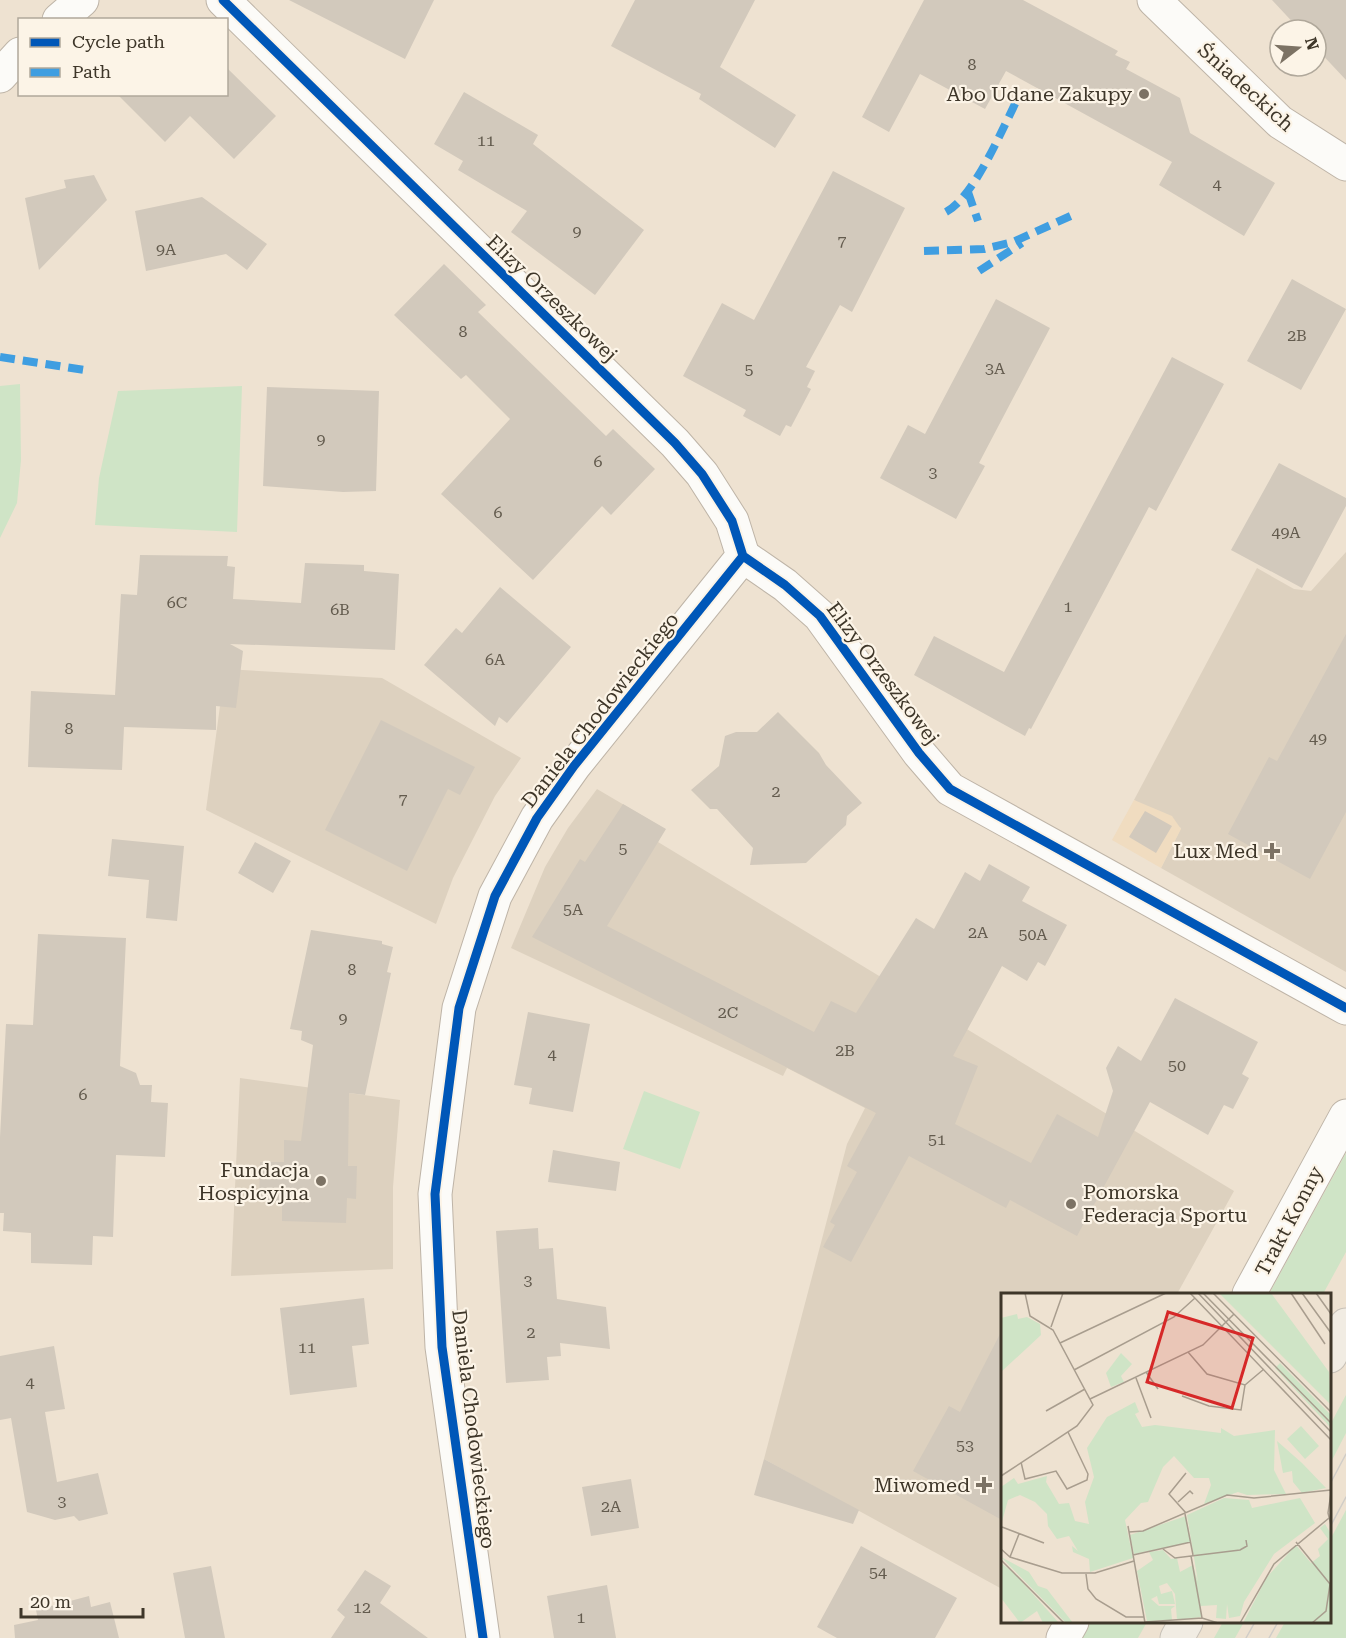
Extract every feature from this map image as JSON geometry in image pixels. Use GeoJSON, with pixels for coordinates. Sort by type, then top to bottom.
{"type":"FeatureCollection","features":[{"type":"Feature","properties":{"kind":"main road"},"geometry":{"type":"LineString","coordinates":[[1331,1352],[1346,1325]]}},
{"type":"Feature","properties":{"kind":"main road"},"geometry":{"type":"LineString","coordinates":[[1177,1638],[1185,1623]]}},
{"type":"Feature","properties":{"kind":"street"},"geometry":{"type":"LineString","coordinates":[[61,18],[82,0]]}},
{"type":"Feature","properties":{"kind":"street","name":"Elizy Orzeszkowej"},"geometry":{"type":"LineString","coordinates":[[223,0],[675,443],[702,474],[732,521],[743,556],[784,585],[820,616],[919,753],[950,789],[1346,1008]]}},
{"type":"Feature","properties":{"kind":"street","name":"Śniadeckich"},"geometry":{"type":"LineString","coordinates":[[1154,0],[1280,122],[1346,164]]}},
{"type":"Feature","properties":{"kind":"street"},"geometry":{"type":"LineString","coordinates":[[0,76],[18,56]]}},
{"type":"Feature","properties":{"kind":"street","name":"Daniela Chodowieckiego"},"geometry":{"type":"LineString","coordinates":[[483,1638],[442,1347],[435,1194],[459,1008],[495,896],[537,818],[574,766],[743,556]]}},
{"type":"Feature","properties":{"kind":"street","name":"Trakt Konny"},"geometry":{"type":"LineString","coordinates":[[1250,1293],[1346,1116]]}},
{"type":"Feature","properties":{"kind":"street"},"geometry":{"type":"LineString","coordinates":[[1063,1638],[1071,1623]]}},
{"type":"Feature","properties":{"kind":"shaded area"},"geometry":{"type":"Polygon","coordinates":[[[1346,552],[1346,972],[1161,868],[1181,828],[1134,800],[1257,568],[1294,589],[1311,591],[1346,552]]]}},
{"type":"Feature","properties":{"kind":"shaded area"},"geometry":{"type":"Polygon","coordinates":[[[225,669],[382,678],[521,758],[495,796],[453,878],[436,924],[206,810],[225,669]]]}},
{"type":"Feature","properties":{"kind":"shaded area"},"geometry":{"type":"Polygon","coordinates":[[[597,789],[665,829],[658,842],[1234,1191],[1178,1293],[1001,1293],[1001,1588],[764,1459],[847,1144],[865,1108],[787,1068],[783,1076],[511,948],[545,867],[568,828],[597,789]]]}},
{"type":"Feature","properties":{"kind":"shaded area"},"geometry":{"type":"Polygon","coordinates":[[[1134,800],[1172,816],[1181,829],[1161,868],[1112,840],[1134,800]]]}},
{"type":"Feature","properties":{"kind":"shaded area"},"geometry":{"type":"Polygon","coordinates":[[[240,1078],[400,1100],[393,1187],[393,1269],[231,1276],[240,1078]]]}},
{"type":"Feature","properties":{"kind":"green space"},"geometry":{"type":"Polygon","coordinates":[[[20,384],[21,460],[17,503],[0,538],[0,386],[20,384]]]}},
{"type":"Feature","properties":{"kind":"green space"},"geometry":{"type":"Polygon","coordinates":[[[242,386],[237,532],[95,525],[99,478],[118,391],[242,386]]]}},
{"type":"Feature","properties":{"kind":"green space"},"geometry":{"type":"Polygon","coordinates":[[[644,1091],[700,1112],[680,1169],[623,1149],[644,1091]]]}},
{"type":"Feature","properties":{"kind":"green space"},"geometry":{"type":"Polygon","coordinates":[[[1346,1153],[1346,1252],[1324,1293],[1270,1293],[1346,1153]]]}},
{"type":"Feature","properties":{"kind":"green space"},"geometry":{"type":"Polygon","coordinates":[[[1346,1395],[1346,1433],[1331,1462],[1331,1423],[1346,1395]]]}},
{"type":"Feature","properties":{"kind":"green space"},"geometry":{"type":"Polygon","coordinates":[[[1346,1510],[1346,1638],[1276,1638],[1284,1623],[1331,1623],[1331,1538],[1346,1510]]]}},
{"type":"Feature","properties":{"kind":"green space"},"geometry":{"type":"Polygon","coordinates":[[[1090,1623],[1146,1623],[1138,1638],[1081,1638],[1090,1623]]]}},
{"type":"Feature","properties":{"kind":"green space"},"geometry":{"type":"Polygon","coordinates":[[[1222,1623],[1243,1623],[1235,1638],[1214,1638],[1222,1623]]]}},
{"type":"Feature","properties":{"kind":"building"},"geometry":{"type":"Polygon","coordinates":[[[289,0],[434,0],[405,59],[289,0]]]}},
{"type":"Feature","properties":{"kind":"building"},"geometry":{"type":"Polygon","coordinates":[[[635,0],[755,0],[720,67],[796,115],[775,148],[699,99],[701,94],[611,46],[635,0]]]}},
{"type":"Feature","properties":{"kind":"building"},"geometry":{"type":"Polygon","coordinates":[[[924,0],[1023,0],[1118,51],[1115,55],[1130,62],[1126,69],[1180,98],[1190,133],[1275,183],[1244,236],[1159,185],[1172,162],[1006,71],[985,109],[920,74],[889,132],[862,117],[924,0]]]}},
{"type":"Feature","properties":{"kind":"building"},"geometry":{"type":"Polygon","coordinates":[[[1272,0],[1346,0],[1346,80],[1328,61],[1328,18],[1289,18],[1272,0]]]}},
{"type":"Feature","properties":{"kind":"building"},"geometry":{"type":"Polygon","coordinates":[[[228,69],[276,116],[234,159],[190,116],[165,142],[119,96],[228,96],[228,69]]]}},
{"type":"Feature","properties":{"kind":"building"},"geometry":{"type":"Polygon","coordinates":[[[464,92],[538,135],[533,144],[644,230],[595,295],[511,232],[527,211],[458,170],[463,161],[434,144],[464,92]]]}},
{"type":"Feature","properties":{"kind":"building"},"geometry":{"type":"Polygon","coordinates":[[[833,171],[905,208],[852,312],[840,305],[806,367],[815,371],[807,387],[811,389],[791,427],[786,425],[780,436],[743,416],[746,410],[683,376],[722,303],[754,320],[833,171]]]}},
{"type":"Feature","properties":{"kind":"building"},"geometry":{"type":"Polygon","coordinates":[[[94,175],[107,200],[39,270],[25,198],[66,188],[64,180],[94,175]]]}},
{"type":"Feature","properties":{"kind":"building"},"geometry":{"type":"Polygon","coordinates":[[[202,197],[267,244],[247,270],[226,254],[146,271],[135,211],[202,197]]]}},
{"type":"Feature","properties":{"kind":"building"},"geometry":{"type":"Polygon","coordinates":[[[444,264],[486,305],[478,312],[606,436],[613,429],[655,469],[611,515],[602,506],[533,580],[441,494],[510,419],[466,375],[461,379],[394,315],[444,264]]]}},
{"type":"Feature","properties":{"kind":"building"},"geometry":{"type":"Polygon","coordinates":[[[1292,279],[1346,309],[1301,390],[1247,361],[1292,279]]]}},
{"type":"Feature","properties":{"kind":"building"},"geometry":{"type":"Polygon","coordinates":[[[996,299],[1050,328],[979,463],[985,466],[956,519],[880,478],[908,425],[925,434],[996,299]]]}},
{"type":"Feature","properties":{"kind":"building"},"geometry":{"type":"Polygon","coordinates":[[[1172,357],[1224,384],[1156,511],[1149,507],[1031,729],[1029,728],[1025,736],[914,675],[934,636],[1004,672],[1172,357]]]}},
{"type":"Feature","properties":{"kind":"building"},"geometry":{"type":"Polygon","coordinates":[[[267,387],[379,391],[376,491],[343,492],[263,486],[267,387]]]}},
{"type":"Feature","properties":{"kind":"building"},"geometry":{"type":"Polygon","coordinates":[[[1279,463],[1346,498],[1346,506],[1302,588],[1231,550],[1279,463]]]}},
{"type":"Feature","properties":{"kind":"building"},"geometry":{"type":"Polygon","coordinates":[[[140,555],[228,556],[227,566],[235,567],[233,599],[301,603],[305,563],[364,565],[364,571],[399,574],[395,650],[230,644],[243,651],[236,708],[216,706],[216,730],[124,727],[122,770],[28,767],[31,691],[115,695],[121,594],[137,595],[140,555]]]}},
{"type":"Feature","properties":{"kind":"building"},"geometry":{"type":"Polygon","coordinates":[[[500,587],[571,647],[507,723],[499,717],[495,726],[424,665],[456,628],[462,633],[500,587]]]}},
{"type":"Feature","properties":{"kind":"building"},"geometry":{"type":"Polygon","coordinates":[[[1346,634],[1346,812],[1310,879],[1228,834],[1269,757],[1277,761],[1346,634]]]}},
{"type":"Feature","properties":{"kind":"building"},"geometry":{"type":"Polygon","coordinates":[[[778,712],[819,753],[826,765],[862,803],[847,816],[846,825],[806,863],[750,865],[753,848],[717,809],[710,809],[691,790],[719,766],[725,736],[736,732],[757,732],[778,712]]]}},
{"type":"Feature","properties":{"kind":"building"},"geometry":{"type":"Polygon","coordinates":[[[381,720],[475,767],[460,795],[448,789],[407,871],[325,830],[381,720]]]}},
{"type":"Feature","properties":{"kind":"building"},"geometry":{"type":"Polygon","coordinates":[[[623,804],[666,829],[607,926],[814,1032],[831,1001],[856,1013],[916,918],[934,929],[965,872],[980,881],[989,864],[1030,887],[1022,901],[1067,925],[1045,966],[1038,962],[1027,981],[1002,966],[953,1056],[978,1066],[955,1124],[1031,1163],[1057,1114],[1098,1137],[1113,1091],[1106,1068],[1118,1046],[1141,1061],[1175,998],[1258,1042],[1242,1074],[1249,1078],[1233,1109],[1224,1105],[1208,1135],[1150,1102],[1077,1236],[1010,1200],[1006,1208],[909,1156],[851,1262],[823,1247],[835,1225],[830,1222],[857,1172],[847,1166],[876,1113],[532,937],[580,859],[585,862],[623,804]]]}},
{"type":"Feature","properties":{"kind":"building"},"geometry":{"type":"Polygon","coordinates":[[[1145,811],[1172,826],[1156,853],[1129,837],[1145,811]]]}},
{"type":"Feature","properties":{"kind":"building"},"geometry":{"type":"Polygon","coordinates":[[[112,839],[184,846],[177,921],[146,918],[149,880],[108,876],[112,839]]]}},
{"type":"Feature","properties":{"kind":"building"},"geometry":{"type":"Polygon","coordinates":[[[255,842],[291,861],[273,893],[238,873],[255,842]]]}},
{"type":"Feature","properties":{"kind":"building"},"geometry":{"type":"Polygon","coordinates":[[[311,930],[382,941],[382,944],[393,947],[387,972],[391,973],[365,1095],[349,1093],[348,1166],[357,1166],[356,1199],[347,1198],[346,1223],[282,1221],[282,1202],[259,1201],[260,1162],[284,1162],[284,1140],[301,1141],[313,1045],[301,1040],[302,1031],[290,1029],[311,930]]]}},
{"type":"Feature","properties":{"kind":"building"},"geometry":{"type":"Polygon","coordinates":[[[38,934],[126,938],[120,1066],[136,1073],[140,1085],[152,1085],[151,1102],[168,1103],[165,1157],[116,1155],[113,1237],[93,1236],[92,1265],[31,1263],[31,1233],[3,1231],[4,1213],[0,1213],[0,1137],[6,1024],[33,1025],[38,934]]]}},
{"type":"Feature","properties":{"kind":"building"},"geometry":{"type":"Polygon","coordinates":[[[528,1012],[590,1024],[573,1112],[529,1104],[532,1088],[514,1085],[528,1012]]]}},
{"type":"Feature","properties":{"kind":"building"},"geometry":{"type":"Polygon","coordinates":[[[553,1150],[620,1162],[616,1191],[548,1182],[553,1150]]]}},
{"type":"Feature","properties":{"kind":"building"},"geometry":{"type":"Polygon","coordinates":[[[538,1228],[539,1249],[553,1248],[557,1299],[606,1307],[610,1349],[560,1343],[561,1356],[547,1357],[549,1380],[506,1383],[496,1231],[538,1228]]]}},
{"type":"Feature","properties":{"kind":"building"},"geometry":{"type":"Polygon","coordinates":[[[364,1298],[369,1344],[352,1346],[357,1387],[290,1395],[280,1308],[364,1298]]]}},
{"type":"Feature","properties":{"kind":"building"},"geometry":{"type":"Polygon","coordinates":[[[1001,1332],[1001,1519],[913,1471],[949,1406],[960,1412],[1001,1332]]]}},
{"type":"Feature","properties":{"kind":"building"},"geometry":{"type":"Polygon","coordinates":[[[54,1346],[65,1409],[45,1412],[57,1482],[98,1473],[108,1514],[79,1521],[74,1516],[55,1520],[27,1512],[11,1418],[0,1420],[0,1356],[54,1346]]]}},
{"type":"Feature","properties":{"kind":"building"},"geometry":{"type":"Polygon","coordinates":[[[764,1459],[859,1510],[853,1524],[754,1495],[764,1459]]]}},
{"type":"Feature","properties":{"kind":"building"},"geometry":{"type":"Polygon","coordinates":[[[631,1479],[639,1528],[591,1536],[582,1487],[631,1479]]]}},
{"type":"Feature","properties":{"kind":"building"},"geometry":{"type":"Polygon","coordinates":[[[861,1546],[957,1598],[935,1638],[837,1638],[817,1627],[861,1546]]]}},
{"type":"Feature","properties":{"kind":"building"},"geometry":{"type":"Polygon","coordinates":[[[211,1566],[225,1638],[185,1638],[173,1573],[211,1566]]]}},
{"type":"Feature","properties":{"kind":"building"},"geometry":{"type":"Polygon","coordinates":[[[365,1570],[391,1586],[380,1603],[428,1638],[331,1638],[345,1617],[337,1610],[365,1570]]]}},
{"type":"Feature","properties":{"kind":"building"},"geometry":{"type":"Polygon","coordinates":[[[607,1585],[616,1638],[554,1638],[547,1596],[607,1585]]]}},
{"type":"Feature","properties":{"kind":"building"},"geometry":{"type":"Polygon","coordinates":[[[89,1596],[91,1607],[110,1602],[119,1638],[15,1638],[14,1625],[38,1620],[36,1610],[89,1596]]]}},
{"type":"Feature","properties":{"kind":"tram line"},"geometry":{"type":"LineString","coordinates":[[1331,1482],[1346,1454]]}},
{"type":"Feature","properties":{"kind":"tram line"},"geometry":{"type":"LineString","coordinates":[[1331,1525],[1346,1497]]}},
{"type":"Feature","properties":{"kind":"tram line"},"geometry":{"type":"LineString","coordinates":[[1246,1638],[1254,1623]]}},
{"type":"Feature","properties":{"kind":"tram line"},"geometry":{"type":"LineString","coordinates":[[1269,1638],[1277,1623]]}},
{"type":"Feature","properties":{"kind":"marked path"},"geometry":{"type":"LineString","coordinates":[[946,212],[957,204],[977,177],[1018,98]]}},
{"type":"Feature","properties":{"kind":"marked path"},"geometry":{"type":"LineString","coordinates":[[968,192],[978,221]]}},
{"type":"Feature","properties":{"kind":"marked path"},"geometry":{"type":"LineString","coordinates":[[924,251],[984,249],[1013,242],[1075,214]]}},
{"type":"Feature","properties":{"kind":"marked path"},"geometry":{"type":"LineString","coordinates":[[979,271],[1022,243]]}},
{"type":"Feature","properties":{"kind":"marked path"},"geometry":{"type":"LineString","coordinates":[[0,357],[85,370]]}},
{"type":"Feature","properties":{"kind":"cycle path"},"geometry":{"type":"LineString","coordinates":[[223,0],[675,443],[702,474],[732,521],[743,556],[785,585],[820,616],[919,753],[950,789],[1346,1008]]}},
{"type":"Feature","properties":{"kind":"cycle path"},"geometry":{"type":"LineString","coordinates":[[483,1638],[442,1347],[435,1194],[459,1008],[495,896],[537,818],[574,766],[743,556]]}},
{"type":"Feature","properties":{"kind":"place","name":"Abo Udane Zakupy"},"geometry":{"type":"Point","coordinates":[1144,94]}},
{"type":"Feature","properties":{"kind":"place","name":"Lux Med"},"geometry":{"type":"Point","coordinates":[1272,851]}},
{"type":"Feature","properties":{"kind":"place","name":"Fundacja Hospicyjna"},"geometry":{"type":"Point","coordinates":[321,1181]}},
{"type":"Feature","properties":{"kind":"place","name":"Pomorska Federacja Sportu"},"geometry":{"type":"Point","coordinates":[1071,1204]}},
{"type":"Feature","properties":{"kind":"place","name":"Miwomed"},"geometry":{"type":"Point","coordinates":[984,1485]}}]}
